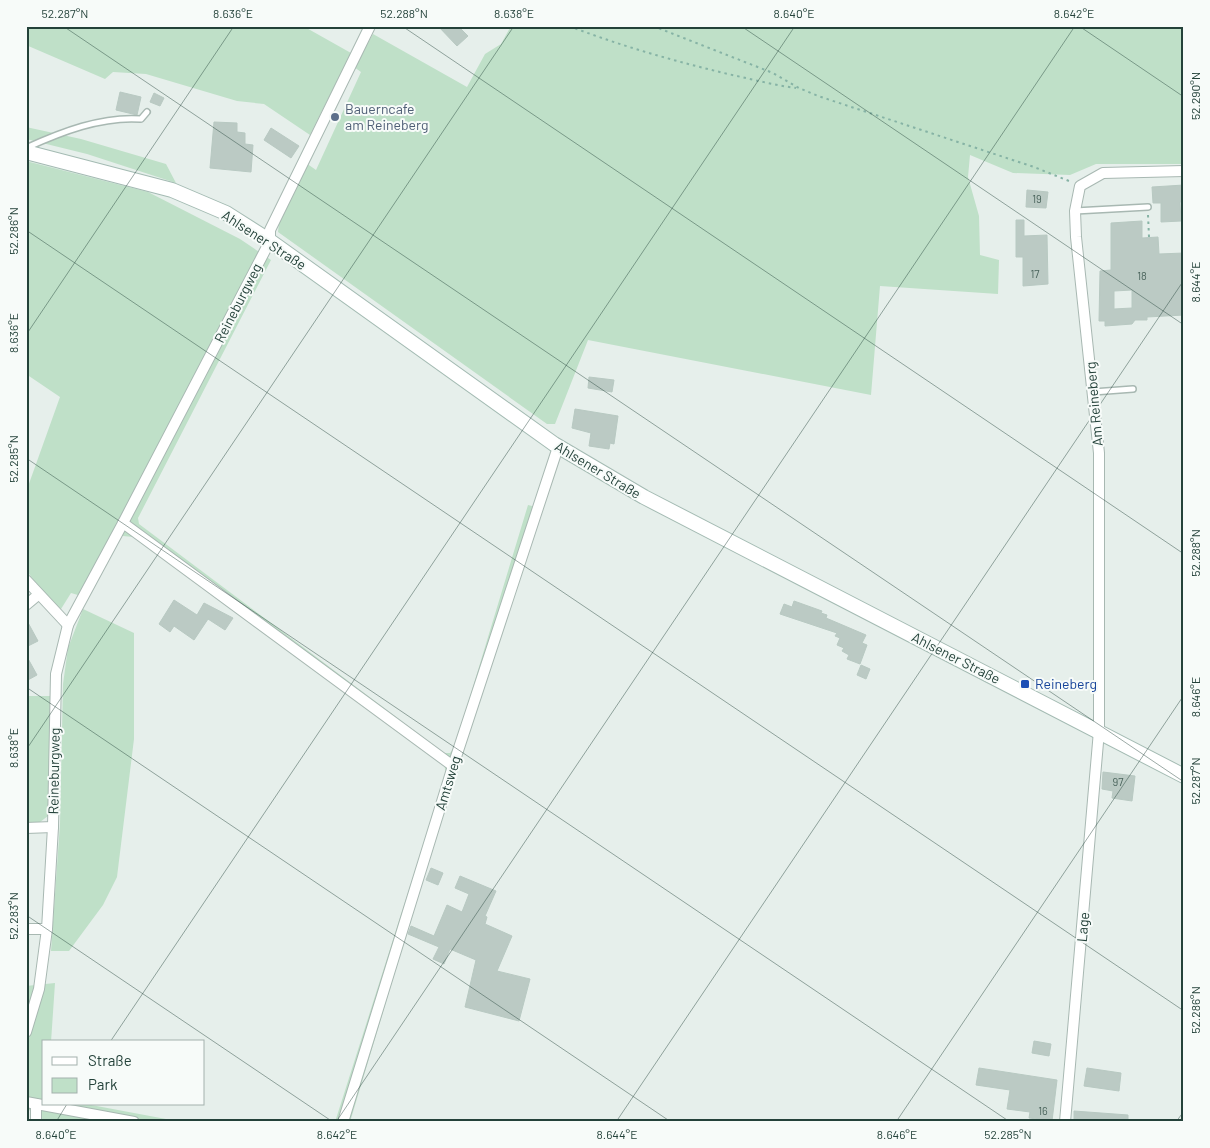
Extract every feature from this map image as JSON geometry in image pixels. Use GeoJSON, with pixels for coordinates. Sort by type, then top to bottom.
{"type":"FeatureCollection","features":[{"type":"Feature","properties":{"kind":"main road","name":"Ahlsener Straße"},"geometry":{"type":"LineString","coordinates":[[26,152],[172,190],[226,213],[270,241],[558,447],[644,497],[1184,776]]}},
{"type":"Feature","properties":{"kind":"street","name":"Reineburgweg"},"geometry":{"type":"LineString","coordinates":[[26,1032],[40,989],[47,929],[53,827],[56,674],[68,625],[124,523],[270,241],[270,230],[370,26]]}},
{"type":"Feature","properties":{"kind":"street"},"geometry":{"type":"LineString","coordinates":[[1080,186],[1103,173],[1184,171]]}},
{"type":"Feature","properties":{"kind":"street","name":"Am Reineberg"},"geometry":{"type":"LineString","coordinates":[[1080,186],[1075,211],[1076,237],[1099,453],[1099,732]]}},
{"type":"Feature","properties":{"kind":"street","name":"Amtsweg"},"geometry":{"type":"LineString","coordinates":[[343,1122],[453,766],[558,447]]}},
{"type":"Feature","properties":{"kind":"street"},"geometry":{"type":"LineString","coordinates":[[124,523],[453,766]]}},
{"type":"Feature","properties":{"kind":"street"},"geometry":{"type":"LineString","coordinates":[[26,580],[68,625]]}},
{"type":"Feature","properties":{"kind":"street"},"geometry":{"type":"LineString","coordinates":[[26,605],[38,594]]}},
{"type":"Feature","properties":{"kind":"street","name":"Lage"},"geometry":{"type":"LineString","coordinates":[[1065,1122],[1099,732]]}},
{"type":"Feature","properties":{"kind":"street"},"geometry":{"type":"LineString","coordinates":[[26,828],[53,827]]}},
{"type":"Feature","properties":{"kind":"street"},"geometry":{"type":"LineString","coordinates":[[26,929],[47,929]]}},
{"type":"Feature","properties":{"kind":"street"},"geometry":{"type":"LineString","coordinates":[[31,1103],[36,1122]]}},
{"type":"Feature","properties":{"kind":"street"},"geometry":{"type":"LineString","coordinates":[[47,1106],[134,1122]]}},
{"type":"Feature","properties":{"kind":"lane"},"geometry":{"type":"LineString","coordinates":[[26,148],[55,135],[105,122],[126,118],[141,119],[148,112]]}},
{"type":"Feature","properties":{"kind":"lane"},"geometry":{"type":"LineString","coordinates":[[1075,211],[1148,208]]}},
{"type":"Feature","properties":{"kind":"lane"},"geometry":{"type":"LineString","coordinates":[[1093,392],[1133,389]]}},
{"type":"Feature","properties":{"kind":"path"},"geometry":{"type":"LineString","coordinates":[[569,26],[622,46],[681,63],[776,86],[798,88]]}},
{"type":"Feature","properties":{"kind":"path"},"geometry":{"type":"LineString","coordinates":[[653,26],[773,73],[798,88],[1034,167],[1080,186]]}},
{"type":"Feature","properties":{"kind":"path"},"geometry":{"type":"LineString","coordinates":[[1148,208],[1149,237]]}},
{"type":"Feature","properties":{"kind":"green space"},"geometry":{"type":"Polygon","coordinates":[[[26,26],[303,26],[351,53],[310,135],[264,104],[237,101],[146,74],[113,72],[105,79],[26,45],[26,26]]]}},
{"type":"Feature","properties":{"kind":"green space"},"geometry":{"type":"Polygon","coordinates":[[[511,26],[1184,26],[1184,164],[1096,164],[1070,175],[1013,173],[970,155],[968,177],[979,216],[980,255],[999,260],[998,294],[880,286],[871,395],[588,340],[555,424],[547,424],[278,232],[279,222],[306,163],[316,170],[361,72],[354,67],[373,34],[467,87],[485,54],[501,44],[511,26]]]}},
{"type":"Feature","properties":{"kind":"green space"},"geometry":{"type":"Polygon","coordinates":[[[26,127],[81,139],[166,164],[176,183],[87,154],[26,139],[26,127]]]}},
{"type":"Feature","properties":{"kind":"green space"},"geometry":{"type":"Polygon","coordinates":[[[26,161],[148,192],[240,239],[271,260],[138,518],[139,524],[444,753],[450,753],[455,746],[528,505],[540,508],[431,852],[350,1122],[335,1122],[446,773],[444,764],[133,537],[123,536],[114,531],[78,595],[71,593],[61,609],[42,591],[26,570],[26,492],[60,397],[26,374],[26,161]]]}},
{"type":"Feature","properties":{"kind":"green space"},"geometry":{"type":"Polygon","coordinates":[[[83,609],[134,633],[134,739],[117,877],[103,905],[69,951],[51,951],[60,824],[63,684],[68,648],[83,609]]]}},
{"type":"Feature","properties":{"kind":"green space"},"geometry":{"type":"Polygon","coordinates":[[[26,696],[52,696],[48,816],[40,822],[26,823],[26,696]]]}},
{"type":"Feature","properties":{"kind":"green space"},"geometry":{"type":"Polygon","coordinates":[[[55,983],[51,1040],[42,1040],[42,1106],[97,1106],[182,1122],[73,1122],[59,1119],[33,1122],[31,1111],[26,1109],[26,986],[55,983]]]}},
{"type":"Feature","properties":{"kind":"building"},"geometry":{"type":"Polygon","coordinates":[[[438,26],[458,26],[468,36],[457,46],[438,26]]]}},
{"type":"Feature","properties":{"kind":"building"},"geometry":{"type":"Polygon","coordinates":[[[120,92],[141,97],[137,115],[116,110],[120,92]]]}},
{"type":"Feature","properties":{"kind":"building"},"geometry":{"type":"Polygon","coordinates":[[[154,93],[164,98],[160,106],[150,102],[154,93]]]}},
{"type":"Feature","properties":{"kind":"building"},"geometry":{"type":"Polygon","coordinates":[[[214,122],[237,123],[237,132],[245,133],[245,144],[253,145],[251,172],[210,168],[214,122]]]}},
{"type":"Feature","properties":{"kind":"building"},"geometry":{"type":"Polygon","coordinates":[[[271,128],[299,146],[291,158],[264,140],[271,128]]]}},
{"type":"Feature","properties":{"kind":"building"},"geometry":{"type":"Polygon","coordinates":[[[1184,185],[1184,202],[1180,202],[1181,221],[1161,222],[1161,203],[1153,203],[1152,187],[1184,185]]]}},
{"type":"Feature","properties":{"kind":"building"},"geometry":{"type":"Polygon","coordinates":[[[1027,190],[1048,192],[1046,208],[1026,207],[1027,190]]]}},
{"type":"Feature","properties":{"kind":"building"},"geometry":{"type":"Polygon","coordinates":[[[1016,220],[1024,220],[1024,236],[1047,235],[1048,284],[1023,286],[1023,257],[1016,257],[1016,220]]]}},
{"type":"Feature","properties":{"kind":"building"},"geometry":{"type":"Polygon","coordinates":[[[1142,221],[1142,238],[1158,237],[1159,254],[1184,253],[1184,315],[1147,317],[1147,320],[1135,320],[1132,324],[1105,326],[1105,321],[1099,321],[1100,271],[1111,270],[1111,223],[1142,221]],[[1132,290],[1114,291],[1114,309],[1132,308],[1132,290]]]}},
{"type":"Feature","properties":{"kind":"building"},"geometry":{"type":"Polygon","coordinates":[[[589,377],[614,380],[612,392],[588,388],[589,377]]]}},
{"type":"Feature","properties":{"kind":"building"},"geometry":{"type":"Polygon","coordinates":[[[575,409],[618,416],[614,444],[610,443],[609,449],[589,446],[591,433],[572,428],[575,409]]]}},
{"type":"Feature","properties":{"kind":"building"},"geometry":{"type":"Polygon","coordinates":[[[174,600],[197,615],[204,603],[233,618],[225,630],[208,619],[194,640],[174,626],[170,632],[159,624],[174,600]]]}},
{"type":"Feature","properties":{"kind":"building"},"geometry":{"type":"Polygon","coordinates":[[[794,601],[822,611],[821,613],[827,615],[826,618],[866,635],[862,643],[867,645],[860,664],[847,659],[849,655],[842,651],[844,648],[837,645],[840,638],[835,636],[837,633],[780,614],[784,604],[792,607],[794,601]]]}},
{"type":"Feature","properties":{"kind":"building"},"geometry":{"type":"Polygon","coordinates":[[[26,619],[38,641],[26,647],[26,619]]]}},
{"type":"Feature","properties":{"kind":"building"},"geometry":{"type":"Polygon","coordinates":[[[26,655],[37,675],[26,681],[26,655]]]}},
{"type":"Feature","properties":{"kind":"building"},"geometry":{"type":"Polygon","coordinates":[[[861,665],[870,669],[866,679],[857,675],[861,665]]]}},
{"type":"Feature","properties":{"kind":"building"},"geometry":{"type":"Polygon","coordinates":[[[1103,772],[1135,776],[1132,801],[1112,798],[1113,791],[1102,789],[1103,772]]]}},
{"type":"Feature","properties":{"kind":"building"},"geometry":{"type":"Polygon","coordinates":[[[431,868],[443,873],[438,885],[426,880],[431,868]]]}},
{"type":"Feature","properties":{"kind":"building"},"geometry":{"type":"Polygon","coordinates":[[[460,876],[496,891],[485,916],[487,917],[485,924],[512,936],[497,971],[530,979],[519,1021],[465,1007],[476,960],[450,949],[444,964],[433,959],[439,947],[408,934],[411,926],[434,936],[447,905],[462,912],[469,894],[455,888],[460,876]]]}},
{"type":"Feature","properties":{"kind":"building"},"geometry":{"type":"Polygon","coordinates":[[[1034,1041],[1051,1044],[1049,1056],[1032,1053],[1034,1041]]]}},
{"type":"Feature","properties":{"kind":"building"},"geometry":{"type":"Polygon","coordinates":[[[979,1068],[1057,1080],[1052,1121],[1029,1118],[1030,1112],[1007,1109],[1010,1090],[976,1085],[979,1068]]]}},
{"type":"Feature","properties":{"kind":"building"},"geometry":{"type":"Polygon","coordinates":[[[1087,1068],[1121,1073],[1119,1091],[1084,1086],[1087,1068]]]}},
{"type":"Feature","properties":{"kind":"building"},"geometry":{"type":"Polygon","coordinates":[[[1074,1111],[1128,1115],[1128,1122],[1074,1122],[1074,1111]]]}},
{"type":"Feature","properties":{"kind":"place","name":"Bauerncafe am Reineberg"},"geometry":{"type":"Point","coordinates":[335,117]}},
{"type":"Feature","properties":{"kind":"place","name":"Reineberg"},"geometry":{"type":"Point","coordinates":[1025,684]}}]}
